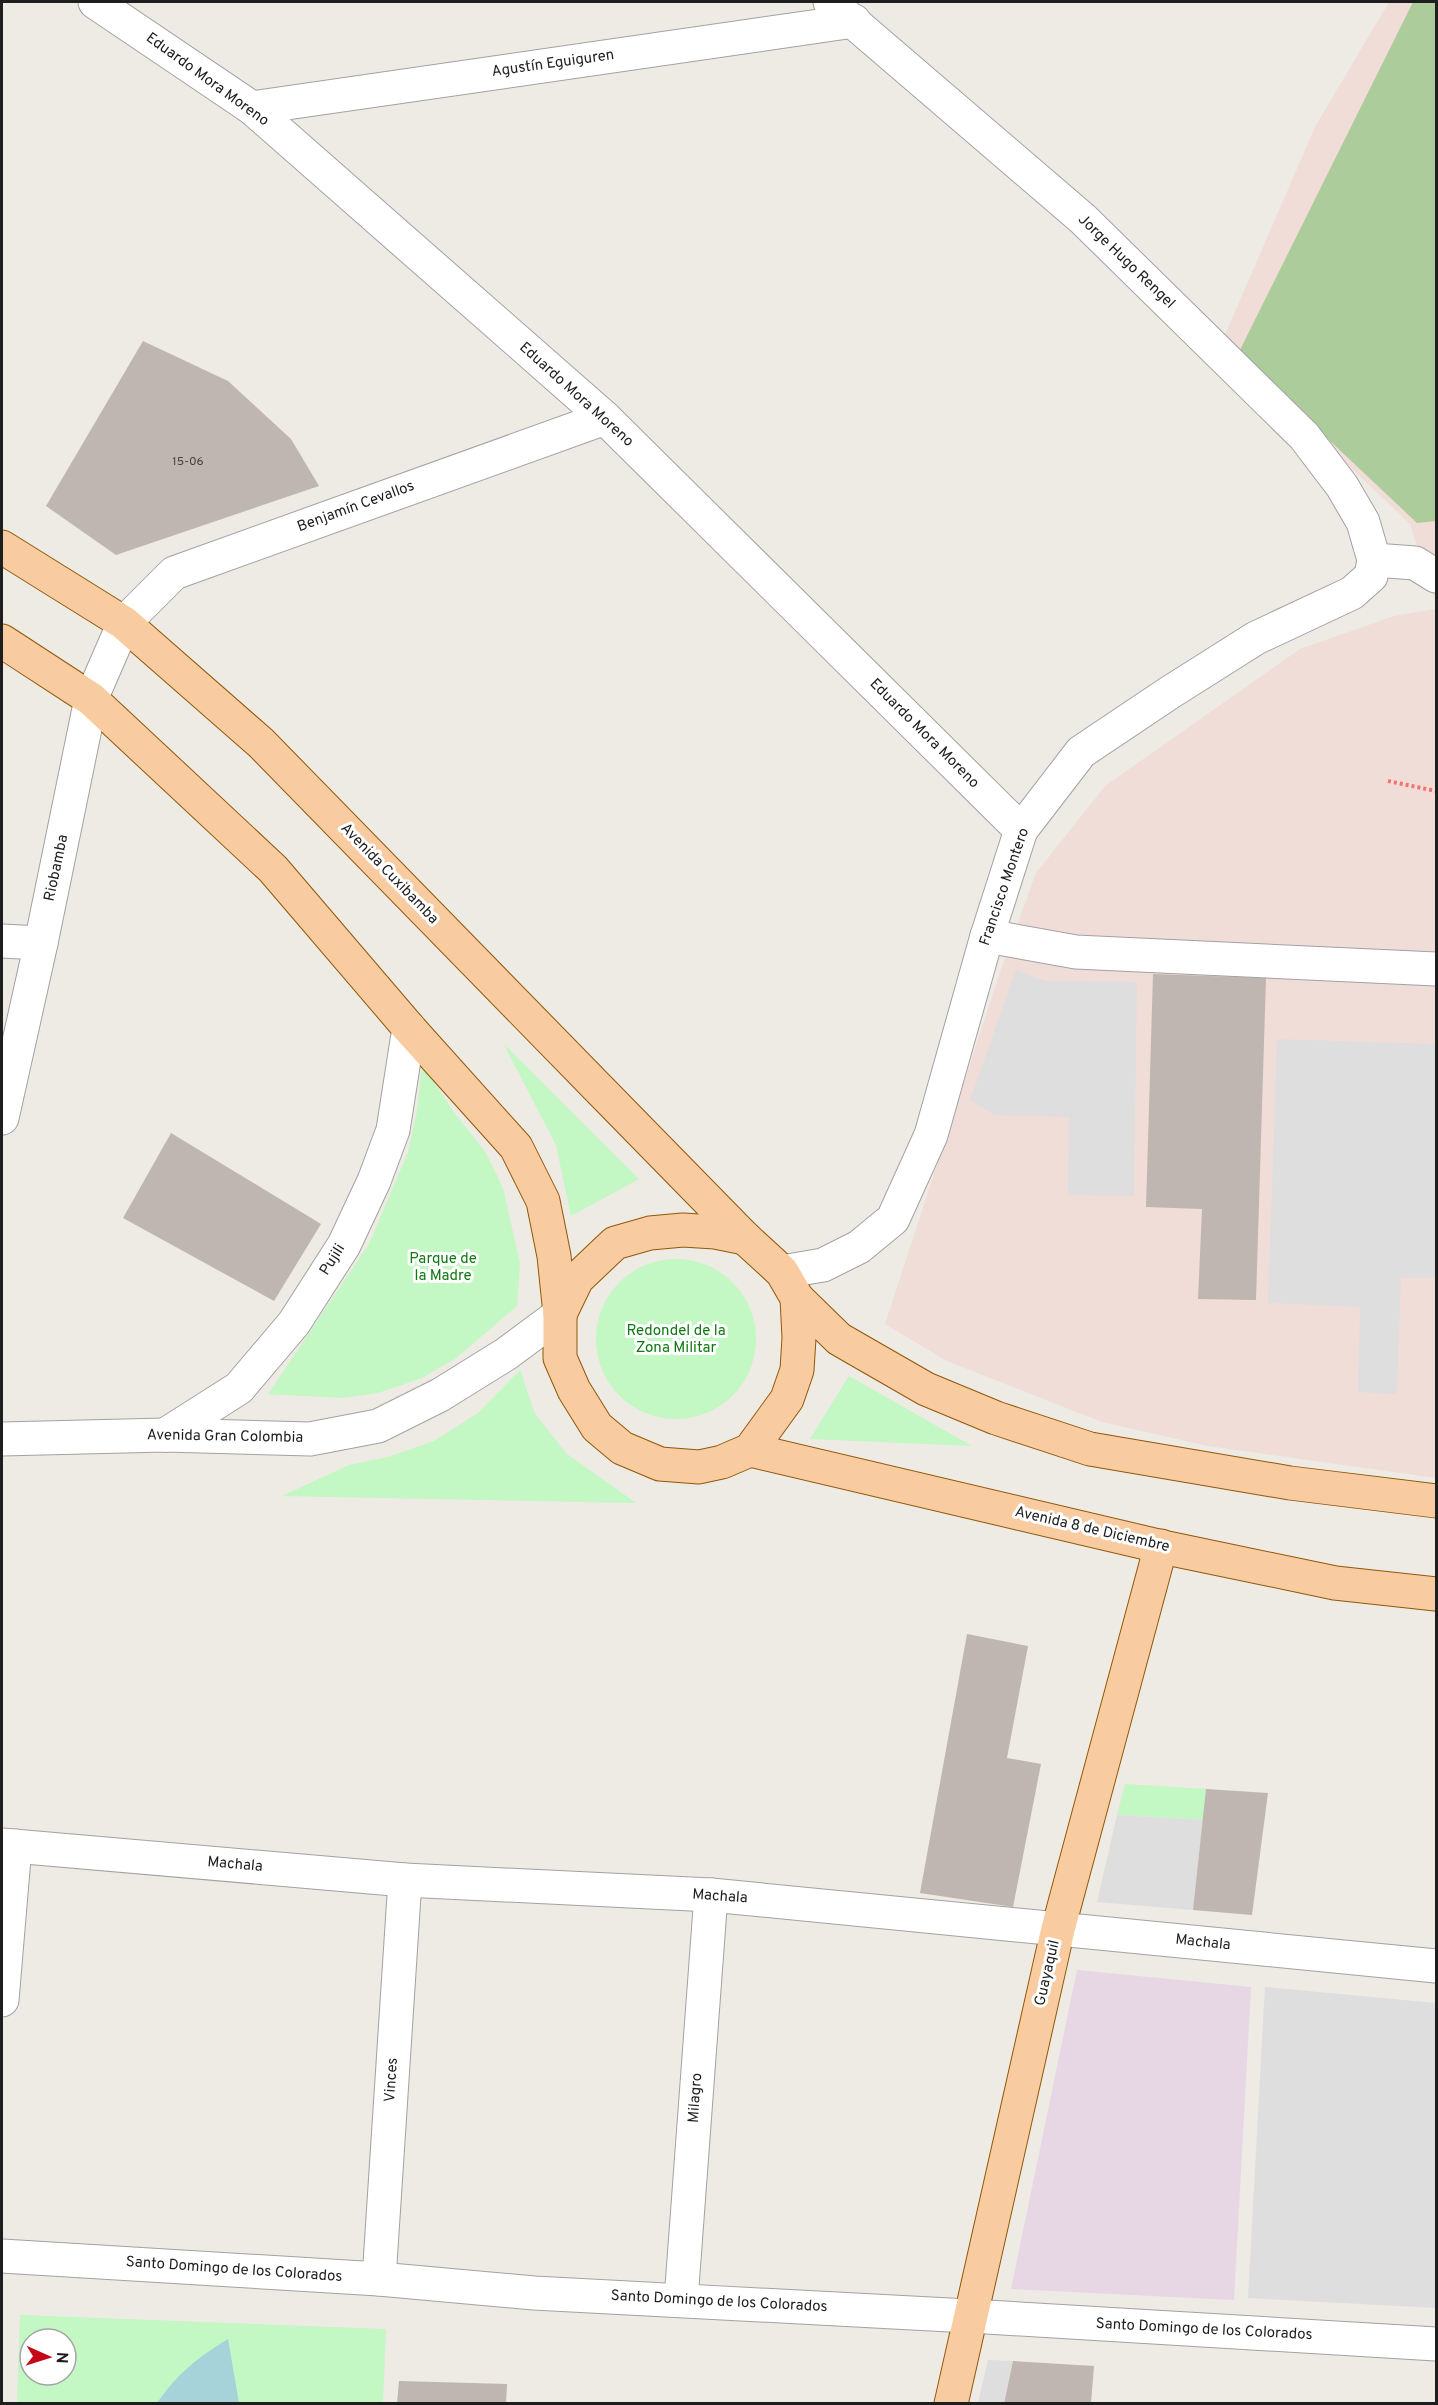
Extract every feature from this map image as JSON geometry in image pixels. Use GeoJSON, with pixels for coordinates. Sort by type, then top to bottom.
{"type":"FeatureCollection","features":[{"type":"Feature","properties":{"kind":"main road","name":"Avenida Cuxibamba"},"geometry":{"type":"LineString","coordinates":[[2,547],[124,623],[261,743],[745,1238]]}},
{"type":"Feature","properties":{"kind":"main road"},"geometry":{"type":"LineString","coordinates":[[2,641],[91,699],[273,869],[409,1028],[516,1147],[543,1202],[554,1256],[560,1314],[560,1358],[574,1390],[597,1427],[622,1448],[660,1464],[699,1467],[723,1462],[750,1450],[787,1399],[797,1370],[799,1338],[790,1285]]}},
{"type":"Feature","properties":{"kind":"main road"},"geometry":{"type":"LineString","coordinates":[[560,1314],[577,1279],[615,1243],[650,1233],[684,1230],[715,1232],[745,1238],[839,1340],[926,1389],[996,1418],[1090,1449],[1290,1483],[1437,1501]]}},
{"type":"Feature","properties":{"kind":"main road","name":"Avenida 8 de Diciembre"},"geometry":{"type":"LineString","coordinates":[[750,1450],[1161,1546],[1335,1583],[1437,1594]]}},
{"type":"Feature","properties":{"kind":"main road","name":"Guayaquil"},"geometry":{"type":"LineString","coordinates":[[951,2403],[1058,1929],[1161,1546]]}},
{"type":"Feature","properties":{"kind":"street","name":"Eduardo Mora Moreno"},"geometry":{"type":"LineString","coordinates":[[95,2],[252,108],[605,418],[1022,830]]}},
{"type":"Feature","properties":{"kind":"street","name":"Agustín Eguiguren"},"geometry":{"type":"LineString","coordinates":[[252,108],[842,11]]}},
{"type":"Feature","properties":{"kind":"street","name":"Jorge Hugo Rengel"},"geometry":{"type":"LineString","coordinates":[[842,11],[1083,219],[1304,436],[1342,486],[1363,522],[1374,560]]}},
{"type":"Feature","properties":{"kind":"street","name":"Benjamín Cevallos"},"geometry":{"type":"LineString","coordinates":[[124,623],[174,573],[605,418]]}},
{"type":"Feature","properties":{"kind":"street"},"geometry":{"type":"LineString","coordinates":[[1374,560],[1429,563]]}},
{"type":"Feature","properties":{"kind":"street","name":"Francisco Montero"},"geometry":{"type":"LineString","coordinates":[[790,1285],[859,1247],[893,1219],[931,1134],[987,936],[1022,830],[1081,752],[1256,638],[1352,592],[1371,576],[1374,560]]}},
{"type":"Feature","properties":{"kind":"street","name":"Riobamba"},"geometry":{"type":"LineString","coordinates":[[2,1118],[91,699],[124,623]]}},
{"type":"Feature","properties":{"kind":"street"},"geometry":{"type":"LineString","coordinates":[[987,936],[1076,952],[1437,969]]}},
{"type":"Feature","properties":{"kind":"street"},"geometry":{"type":"LineString","coordinates":[[2,942],[41,943]]}},
{"type":"Feature","properties":{"kind":"street","name":"Pujili"},"geometry":{"type":"LineString","coordinates":[[165,1435],[239,1388],[294,1323],[344,1245],[374,1181],[393,1130],[409,1028]]}},
{"type":"Feature","properties":{"kind":"street","name":"Avenida Gran Colombia"},"geometry":{"type":"LineString","coordinates":[[2,1439],[165,1435],[310,1439],[378,1426],[440,1395],[506,1354],[560,1314]]}},
{"type":"Feature","properties":{"kind":"street"},"geometry":{"type":"LineString","coordinates":[[2,2000],[8,1845]]}},
{"type":"Feature","properties":{"kind":"street","name":"Machala"},"geometry":{"type":"LineString","coordinates":[[8,1845],[405,1880],[711,1895],[1437,1966]]}},
{"type":"Feature","properties":{"kind":"street","name":"Vinces"},"geometry":{"type":"LineString","coordinates":[[379,2279],[405,1880]]}},
{"type":"Feature","properties":{"kind":"street","name":"Milagro"},"geometry":{"type":"LineString","coordinates":[[681,2300],[711,1895]]}},
{"type":"Feature","properties":{"kind":"street","name":"Santo Domingo de los Colorados"},"geometry":{"type":"LineString","coordinates":[[2,2256],[379,2279],[534,2293],[1437,2344]]}},
{"type":"Feature","properties":{"kind":"path"},"geometry":{"type":"LineString","coordinates":[[1388,781],[1437,791]]}},
{"type":"Feature","properties":{"kind":"shaded area"},"geometry":{"type":"Polygon","coordinates":[[[1389,2],[1436,2],[1436,605],[1410,524],[1221,344],[1315,127],[1389,2]]]}},
{"type":"Feature","properties":{"kind":"shaded area"},"geometry":{"type":"Polygon","coordinates":[[[1436,609],[1436,1478],[1208,1446],[1102,1422],[947,1361],[885,1324],[999,975],[1036,873],[1105,786],[1300,649],[1394,616],[1436,609]]]}},
{"type":"Feature","properties":{"kind":"shaded area"},"geometry":{"type":"Polygon","coordinates":[[[1016,970],[1045,981],[1137,982],[1134,1196],[1068,1195],[1069,1117],[994,1115],[970,1100],[1016,970]]]}},
{"type":"Feature","properties":{"kind":"shaded area"},"geometry":{"type":"Polygon","coordinates":[[[1277,1039],[1436,1044],[1436,1278],[1401,1278],[1397,1394],[1358,1392],[1360,1307],[1268,1303],[1277,1039]]]}},
{"type":"Feature","properties":{"kind":"shaded area"},"geometry":{"type":"Polygon","coordinates":[[[1117,1815],[1203,1820],[1193,1910],[1097,1902],[1117,1815]]]}},
{"type":"Feature","properties":{"kind":"shaded area"},"geometry":{"type":"Polygon","coordinates":[[[1077,1970],[1251,1987],[1234,2300],[1011,2289],[1077,1970]]]}},
{"type":"Feature","properties":{"kind":"shaded area"},"geometry":{"type":"Polygon","coordinates":[[[1265,1987],[1436,2003],[1436,2308],[1248,2298],[1265,1987]]]}},
{"type":"Feature","properties":{"kind":"shaded area"},"geometry":{"type":"Polygon","coordinates":[[[988,2360],[1013,2361],[1004,2403],[978,2403],[988,2360]]]}},
{"type":"Feature","properties":{"kind":"green space"},"geometry":{"type":"Polygon","coordinates":[[[1413,2],[1436,2],[1436,521],[1417,523],[1238,354],[1413,2]]]}},
{"type":"Feature","properties":{"kind":"green space"},"geometry":{"type":"Polygon","coordinates":[[[503,1043],[639,1179],[571,1216],[556,1145],[503,1043]]]}},
{"type":"Feature","properties":{"kind":"green space","name":"Parque de la Madre"},"geometry":{"type":"Polygon","coordinates":[[[422,1065],[456,1115],[486,1153],[503,1188],[520,1263],[517,1306],[456,1358],[422,1378],[378,1393],[342,1398],[268,1394],[369,1244],[408,1152],[417,1111],[422,1065]]]}},
{"type":"Feature","properties":{"kind":"green space","name":"Redondel de la Zona Militar"},"geometry":{"type":"Polygon","coordinates":[[[676,1259],[692,1260],[707,1265],[733,1282],[750,1308],[755,1323],[755,1355],[750,1370],[733,1396],[707,1413],[692,1418],[676,1419],[660,1418],[645,1413],[619,1396],[602,1370],[597,1355],[596,1339],[597,1323],[602,1308],[619,1282],[645,1265],[660,1260],[676,1259]]]}},
{"type":"Feature","properties":{"kind":"green space"},"geometry":{"type":"Polygon","coordinates":[[[520,1370],[535,1414],[567,1454],[636,1503],[282,1496],[349,1465],[388,1457],[434,1441],[478,1413],[520,1370]]]}},
{"type":"Feature","properties":{"kind":"green space"},"geometry":{"type":"Polygon","coordinates":[[[849,1376],[972,1446],[810,1439],[849,1376]]]}},
{"type":"Feature","properties":{"kind":"green space"},"geometry":{"type":"Polygon","coordinates":[[[1125,1784],[1206,1789],[1203,1820],[1117,1815],[1125,1784]]]}},
{"type":"Feature","properties":{"kind":"green space"},"geometry":{"type":"Polygon","coordinates":[[[20,2315],[386,2329],[383,2403],[17,2404],[18,2374],[18,2387],[78,2387],[78,2327],[20,2327],[20,2315]]]}},
{"type":"Feature","properties":{"kind":"water"},"geometry":{"type":"Polygon","coordinates":[[[228,2339],[239,2403],[157,2403],[189,2367],[228,2339]]]}},
{"type":"Feature","properties":{"kind":"building"},"geometry":{"type":"Polygon","coordinates":[[[143,341],[228,381],[291,439],[319,486],[116,555],[46,506],[143,341]]]}},
{"type":"Feature","properties":{"kind":"building"},"geometry":{"type":"Polygon","coordinates":[[[1153,974],[1266,978],[1256,1300],[1198,1299],[1202,1209],[1146,1207],[1153,974]]]}},
{"type":"Feature","properties":{"kind":"building"},"geometry":{"type":"Polygon","coordinates":[[[171,1133],[321,1224],[274,1301],[123,1218],[171,1133]]]}},
{"type":"Feature","properties":{"kind":"building"},"geometry":{"type":"Polygon","coordinates":[[[967,1634],[1028,1646],[1007,1758],[1041,1764],[1013,1907],[920,1893],[967,1634]]]}},
{"type":"Feature","properties":{"kind":"building"},"geometry":{"type":"Polygon","coordinates":[[[1206,1789],[1268,1793],[1252,1915],[1193,1910],[1206,1789]]]}},
{"type":"Feature","properties":{"kind":"building"},"geometry":{"type":"Polygon","coordinates":[[[1013,2361],[1094,2366],[1091,2404],[1004,2404],[1013,2361]]]}},
{"type":"Feature","properties":{"kind":"building"},"geometry":{"type":"Polygon","coordinates":[[[399,2381],[507,2384],[506,2404],[397,2404],[399,2381]]]}}]}
